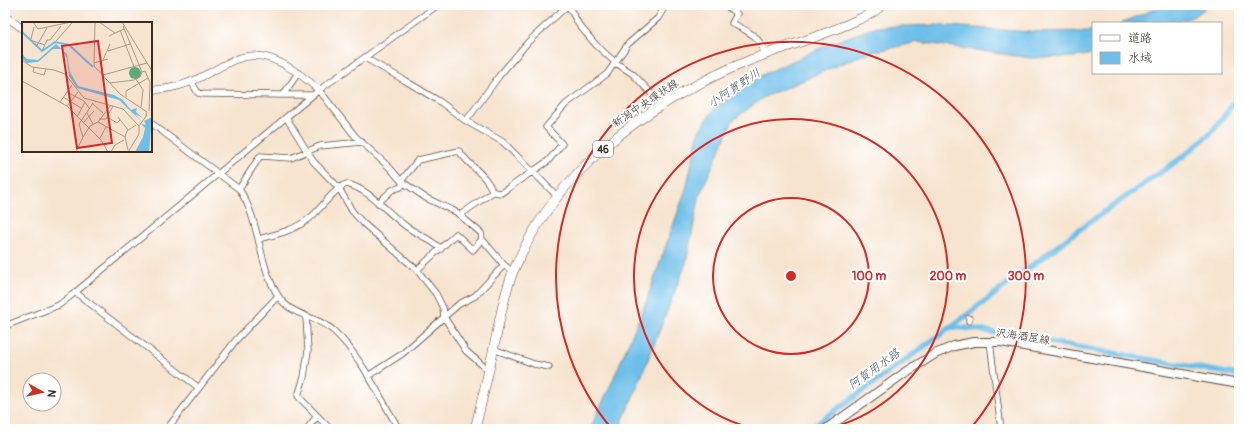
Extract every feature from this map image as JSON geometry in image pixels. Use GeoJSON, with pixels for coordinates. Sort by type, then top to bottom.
{"type":"FeatureCollection","features":[{"type":"Feature","properties":{"kind":"main road","name":"新潟中央環状線"},"geometry":{"type":"LineString","coordinates":[[475,429],[504,298],[513,272],[533,230],[557,196],[593,158],[626,128],[663,106],[685,90],[711,76],[765,54],[842,27],[868,15],[882,5]]}},
{"type":"Feature","properties":{"kind":"main road","name":"沢海酒屋線"},"geometry":{"type":"LineString","coordinates":[[826,429],[903,374],[935,354],[954,346],[974,342],[990,342],[1239,384]]}},
{"type":"Feature","properties":{"kind":"street"},"geometry":{"type":"LineString","coordinates":[[5,326],[59,305],[316,92],[438,5]]}},
{"type":"Feature","properties":{"kind":"street"},"geometry":{"type":"LineString","coordinates":[[466,121],[499,76],[528,42],[568,5],[579,25],[596,45],[616,63],[633,74],[663,106]]}},
{"type":"Feature","properties":{"kind":"street"},"geometry":{"type":"LineString","coordinates":[[460,215],[493,192],[501,193],[548,161],[562,144],[546,127],[559,110],[607,74],[628,44],[658,18],[666,5]]}},
{"type":"Feature","properties":{"kind":"street"},"geometry":{"type":"LineString","coordinates":[[725,5],[737,14],[732,23],[755,36],[760,42],[765,54]]}},
{"type":"Feature","properties":{"kind":"street"},"geometry":{"type":"LineString","coordinates":[[5,16],[22,28]]}},
{"type":"Feature","properties":{"kind":"street"},"geometry":{"type":"LineString","coordinates":[[152,90],[172,88],[191,81],[230,60],[248,56],[271,58],[291,67],[402,182],[413,190],[460,215],[481,233],[482,239],[504,265],[513,272]]}},
{"type":"Feature","properties":{"kind":"street"},"geometry":{"type":"LineString","coordinates":[[364,58],[427,94],[466,121],[503,142],[533,170],[557,196]]}},
{"type":"Feature","properties":{"kind":"street"},"geometry":{"type":"LineString","coordinates":[[283,95],[298,73]]}},
{"type":"Feature","properties":{"kind":"street"},"geometry":{"type":"LineString","coordinates":[[191,81],[198,93],[203,94],[283,95],[316,92]]}},
{"type":"Feature","properties":{"kind":"street"},"geometry":{"type":"LineString","coordinates":[[286,117],[313,161],[339,188],[352,211],[364,224],[417,270],[436,294],[443,308],[444,317],[466,351],[488,370]]}},
{"type":"Feature","properties":{"kind":"street"},"geometry":{"type":"LineString","coordinates":[[152,124],[239,189],[248,203],[267,270],[278,296],[289,308],[334,331],[368,376],[399,429]]}},
{"type":"Feature","properties":{"kind":"street"},"geometry":{"type":"LineString","coordinates":[[239,189],[260,156],[287,158],[320,146],[362,142]]}},
{"type":"Feature","properties":{"kind":"street"},"geometry":{"type":"LineString","coordinates":[[378,203],[392,190],[401,187],[402,182],[418,160],[459,151],[463,157],[480,171],[493,192]]}},
{"type":"Feature","properties":{"kind":"street"},"geometry":{"type":"LineString","coordinates":[[259,239],[285,233],[296,227],[315,213],[339,188],[344,185],[351,185],[378,203],[406,227],[429,239],[441,249]]}},
{"type":"Feature","properties":{"kind":"street"},"geometry":{"type":"LineString","coordinates":[[417,270],[456,234],[473,250],[482,239]]}},
{"type":"Feature","properties":{"kind":"street"},"geometry":{"type":"LineString","coordinates":[[368,376],[402,354],[459,304],[475,296],[504,265]]}},
{"type":"Feature","properties":{"kind":"street"},"geometry":{"type":"LineString","coordinates":[[75,292],[199,388]]}},
{"type":"Feature","properties":{"kind":"street"},"geometry":{"type":"LineString","coordinates":[[176,429],[169,427],[236,340],[278,296]]}},
{"type":"Feature","properties":{"kind":"street"},"geometry":{"type":"LineString","coordinates":[[306,317],[308,351],[304,377],[298,396],[330,429]]}},
{"type":"Feature","properties":{"kind":"street"},"geometry":{"type":"LineString","coordinates":[[990,342],[1001,429]]}},
{"type":"Feature","properties":{"kind":"street"},"geometry":{"type":"LineString","coordinates":[[493,349],[534,364],[549,367]]}},
{"type":"Feature","properties":{"kind":"street"},"geometry":{"type":"LineString","coordinates":[[307,429],[317,416]]}},
{"type":"Feature","properties":{"kind":"water"},"geometry":{"type":"Polygon","coordinates":[[[1165,5],[1208,5],[1199,13],[1179,21],[1123,22],[1165,5]]]}},
{"type":"Feature","properties":{"kind":"water"},"geometry":{"type":"Polygon","coordinates":[[[935,25],[1030,32],[1092,31],[1092,54],[1076,57],[1031,58],[918,42],[864,54],[764,97],[733,120],[700,194],[686,263],[619,429],[590,429],[646,302],[686,189],[699,131],[715,108],[751,80],[832,43],[875,27],[935,25]]]}},
{"type":"Feature","properties":{"kind":"waterway","name":"阿賀用水路"},"geometry":{"type":"LineString","coordinates":[[810,429],[951,327],[1084,226],[1184,156],[1212,132],[1239,96]]}},
{"type":"Feature","properties":{"kind":"waterway"},"geometry":{"type":"LineString","coordinates":[[951,327],[974,329],[1239,375]]}},
{"type":"Feature","properties":{"kind":"water label","name":"小阿賀野川"},"geometry":{"type":"Point","coordinates":[734,88]}}]}
